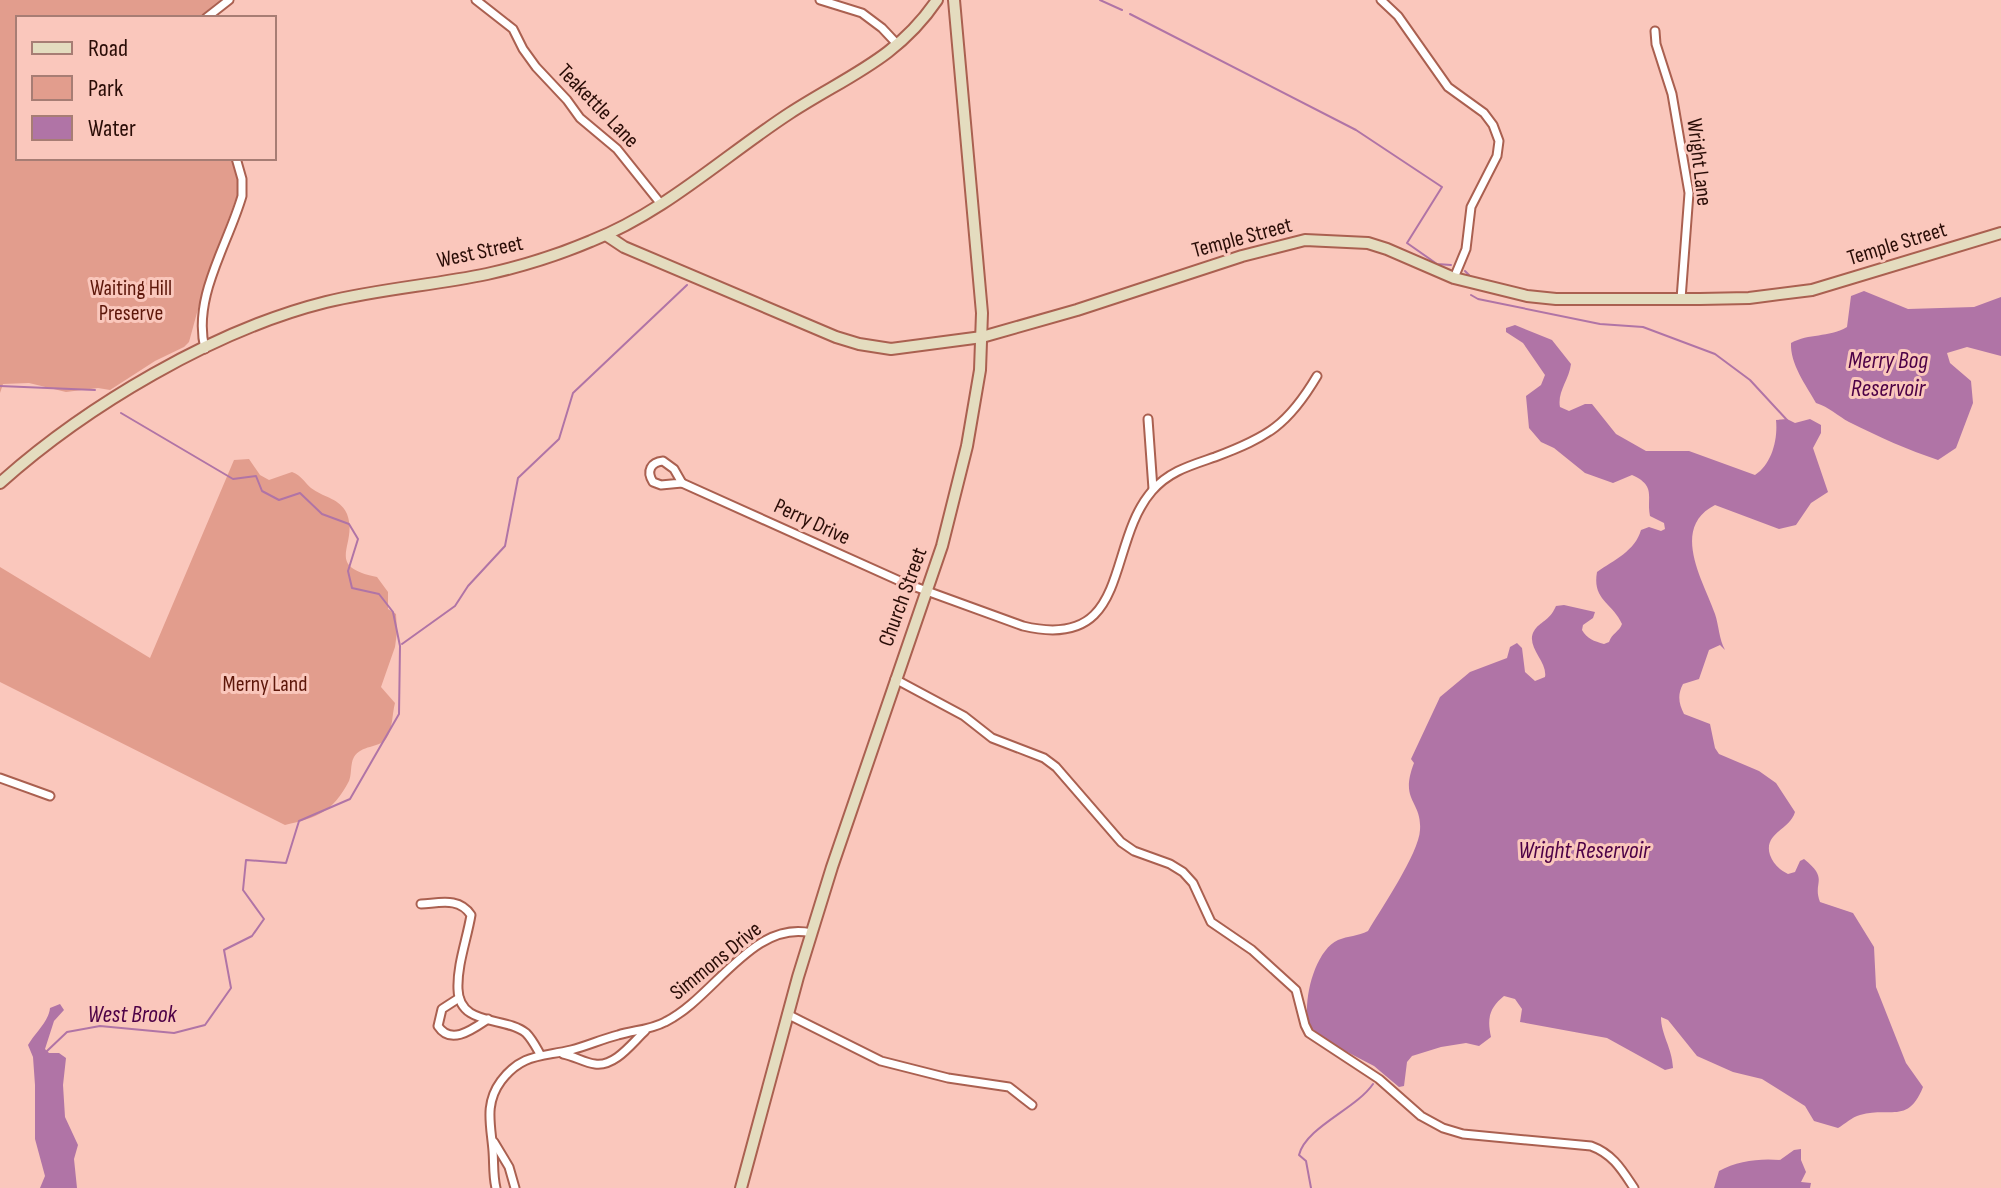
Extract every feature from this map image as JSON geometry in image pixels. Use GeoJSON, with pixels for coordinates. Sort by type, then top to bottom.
{"type":"FeatureCollection","features":[{"type":"Feature","properties":{"kind":"main road","name":"West Street"},"geometry":{"type":"LineString","coordinates":[[0,483],[41,449],[105,404],[157,373],[205,349],[300,310],[357,296],[489,274],[547,258],[606,235],[661,204],[786,116],[866,69],[898,45],[937,0]]}},
{"type":"Feature","properties":{"kind":"main road"},"geometry":{"type":"LineString","coordinates":[[926,16],[955,4]]}},
{"type":"Feature","properties":{"kind":"main road","name":"Church Street"},"geometry":{"type":"LineString","coordinates":[[741,1188],[811,933],[942,546],[967,446],[982,337],[955,4]]}},
{"type":"Feature","properties":{"kind":"main road","name":"Temple Street"},"geometry":{"type":"LineString","coordinates":[[606,235],[624,247],[859,344],[901,349],[982,337],[1266,249],[1305,240],[1368,243],[1454,278],[1507,292],[1556,299],[1681,299],[1749,298],[1799,293],[2001,233]]}},
{"type":"Feature","properties":{"kind":"street"},"geometry":{"type":"LineString","coordinates":[[209,16],[229,0]]}},
{"type":"Feature","properties":{"kind":"street","name":"Teakettle Lane"},"geometry":{"type":"LineString","coordinates":[[476,0],[504,19],[536,67],[580,118],[617,149],[661,204]]}},
{"type":"Feature","properties":{"kind":"street"},"geometry":{"type":"LineString","coordinates":[[820,0],[862,13],[898,45]]}},
{"type":"Feature","properties":{"kind":"street"},"geometry":{"type":"LineString","coordinates":[[1381,0],[1398,16],[1448,87],[1484,113],[1499,141],[1497,156],[1471,207],[1466,249],[1454,278]]}},
{"type":"Feature","properties":{"kind":"street","name":"Wright Lane"},"geometry":{"type":"LineString","coordinates":[[1655,31],[1656,44],[1672,94],[1689,193],[1681,299]]}},
{"type":"Feature","properties":{"kind":"street"},"geometry":{"type":"LineString","coordinates":[[205,349],[200,331],[203,307],[242,196],[242,179],[237,160]]}},
{"type":"Feature","properties":{"kind":"street"},"geometry":{"type":"LineString","coordinates":[[1153,490],[1178,470],[1240,447],[1279,427],[1300,405],[1317,376]]}},
{"type":"Feature","properties":{"kind":"street"},"geometry":{"type":"LineString","coordinates":[[1148,419],[1153,490]]}},
{"type":"Feature","properties":{"kind":"street","name":"Perry Drive"},"geometry":{"type":"LineString","coordinates":[[682,483],[669,464],[660,462],[651,466],[649,474],[654,483],[682,483],[927,592],[1038,630],[1057,631],[1076,626],[1093,616],[1109,597],[1134,523],[1153,490]]}},
{"type":"Feature","properties":{"kind":"street"},"geometry":{"type":"LineString","coordinates":[[895,679],[964,716],[992,738],[1044,758],[1056,767],[1121,842],[1134,851],[1183,872],[1193,883],[1211,922],[1252,950],[1299,994],[1302,1016],[1309,1033],[1379,1079],[1421,1116],[1463,1134],[1570,1142],[1596,1147],[1617,1162],[1634,1188]]}},
{"type":"Feature","properties":{"kind":"street"},"geometry":{"type":"LineString","coordinates":[[0,778],[50,796]]}},
{"type":"Feature","properties":{"kind":"street"},"geometry":{"type":"LineString","coordinates":[[421,904],[457,902],[471,915],[462,954],[459,998],[469,1013],[518,1028],[528,1035],[540,1054],[519,1064],[500,1083],[489,1112],[496,1188]]}},
{"type":"Feature","properties":{"kind":"street","name":"Simmons Drive"},"geometry":{"type":"LineString","coordinates":[[540,1054],[559,1053],[622,1033],[646,1029],[678,1015],[770,937],[789,931],[811,933]]}},
{"type":"Feature","properties":{"kind":"street"},"geometry":{"type":"LineString","coordinates":[[459,998],[442,1009],[438,1026],[442,1033],[460,1035],[488,1019]]}},
{"type":"Feature","properties":{"kind":"street"},"geometry":{"type":"LineString","coordinates":[[787,1014],[881,1061],[948,1078],[1009,1087],[1032,1105]]}},
{"type":"Feature","properties":{"kind":"street","name":"Simmons Drive"},"geometry":{"type":"LineString","coordinates":[[559,1053],[605,1064],[624,1051],[646,1029]]}},
{"type":"Feature","properties":{"kind":"street"},"geometry":{"type":"LineString","coordinates":[[492,1136],[509,1167],[515,1188]]}},
{"type":"Feature","properties":{"kind":"green space","name":"Waiting Hill Preserve"},"geometry":{"type":"Polygon","coordinates":[[[0,0],[220,0],[200,16],[16,16],[16,160],[234,160],[239,182],[237,196],[207,276],[189,342],[184,347],[155,361],[110,390],[98,388],[66,392],[29,383],[3,384],[0,393],[0,0]]]}},
{"type":"Feature","properties":{"kind":"green space","name":"Merny Land"},"geometry":{"type":"Polygon","coordinates":[[[249,459],[260,475],[269,480],[292,472],[344,509],[349,525],[347,560],[351,567],[377,577],[388,592],[388,609],[396,614],[395,647],[381,687],[395,703],[386,739],[357,753],[349,781],[330,807],[315,816],[285,825],[0,682],[0,567],[150,658],[234,460],[249,459]]]}},
{"type":"Feature","properties":{"kind":"water","name":"Merry Bog Reservoir"},"geometry":{"type":"Polygon","coordinates":[[[1864,291],[1908,309],[1974,307],[2001,297],[2001,356],[1967,347],[1947,353],[1950,363],[1971,381],[1973,403],[1956,448],[1938,460],[1871,433],[1816,403],[1803,382],[1791,343],[1847,327],[1851,296],[1864,291]]]}},
{"type":"Feature","properties":{"kind":"water","name":"Wright Reservoir"},"geometry":{"type":"Polygon","coordinates":[[[1515,325],[1552,340],[1571,364],[1560,396],[1560,407],[1569,411],[1592,404],[1616,434],[1646,451],[1689,451],[1755,475],[1766,464],[1773,450],[1776,420],[1787,419],[1795,423],[1810,419],[1821,425],[1821,433],[1813,448],[1828,492],[1811,503],[1796,525],[1779,529],[1715,505],[1702,515],[1694,527],[1692,541],[1698,571],[1725,650],[1720,645],[1709,650],[1699,679],[1683,684],[1679,699],[1684,714],[1710,724],[1719,754],[1759,771],[1776,783],[1795,812],[1770,842],[1770,855],[1775,864],[1788,874],[1795,872],[1804,859],[1818,876],[1820,902],[1853,913],[1874,947],[1876,987],[1906,1063],[1923,1087],[1917,1099],[1904,1110],[1860,1115],[1838,1128],[1814,1121],[1805,1106],[1762,1079],[1733,1072],[1697,1056],[1668,1020],[1661,1017],[1673,1068],[1665,1070],[1607,1038],[1520,1022],[1522,1009],[1515,999],[1504,996],[1490,1014],[1491,1037],[1479,1046],[1466,1043],[1412,1056],[1407,1062],[1404,1086],[1399,1087],[1374,1066],[1328,1042],[1309,1026],[1309,992],[1322,955],[1338,940],[1368,931],[1418,840],[1420,820],[1409,786],[1414,763],[1411,759],[1440,697],[1470,672],[1507,658],[1510,647],[1517,643],[1522,648],[1525,672],[1535,681],[1545,677],[1532,637],[1556,606],[1595,612],[1582,630],[1594,641],[1609,642],[1622,624],[1597,589],[1597,572],[1629,549],[1641,530],[1649,527],[1661,531],[1665,529],[1664,523],[1650,516],[1648,488],[1640,479],[1632,475],[1613,483],[1585,473],[1554,448],[1541,442],[1529,428],[1526,396],[1541,385],[1545,375],[1523,343],[1506,332],[1506,328],[1515,325]]]}},
{"type":"Feature","properties":{"kind":"water"},"geometry":{"type":"Polygon","coordinates":[[[60,1004],[64,1010],[54,1021],[45,1049],[66,1058],[63,1085],[65,1117],[78,1145],[74,1159],[77,1188],[40,1188],[45,1176],[35,1139],[33,1057],[28,1045],[50,1008],[60,1004]]]}},
{"type":"Feature","properties":{"kind":"water"},"geometry":{"type":"Polygon","coordinates":[[[1801,1149],[1806,1172],[1801,1182],[1811,1183],[1810,1188],[1714,1188],[1719,1171],[1749,1161],[1780,1160],[1801,1149]]]}},
{"type":"Feature","properties":{"kind":"waterway"},"geometry":{"type":"LineString","coordinates":[[1100,0],[1122,10]]}},
{"type":"Feature","properties":{"kind":"waterway"},"geometry":{"type":"LineString","coordinates":[[1130,14],[1356,130],[1442,187],[1407,243],[1437,264],[1451,265]]}},
{"type":"Feature","properties":{"kind":"waterway"},"geometry":{"type":"LineString","coordinates":[[1465,271],[1469,275]]}},
{"type":"Feature","properties":{"kind":"waterway"},"geometry":{"type":"LineString","coordinates":[[402,644],[455,606],[468,586],[505,546],[518,478],[559,439],[573,393],[687,285]]}},
{"type":"Feature","properties":{"kind":"waterway"},"geometry":{"type":"LineString","coordinates":[[1471,295],[1600,324],[1643,327],[1715,354],[1750,380],[1787,420]]}},
{"type":"Feature","properties":{"kind":"waterway","name":"West Brook"},"geometry":{"type":"LineString","coordinates":[[0,386],[95,390]]}},
{"type":"Feature","properties":{"kind":"waterway","name":"West Brook"},"geometry":{"type":"LineString","coordinates":[[47,1051],[67,1032],[100,1026],[174,1033],[205,1025],[231,988],[224,950],[252,936],[264,919],[243,890],[246,860],[286,863],[299,821],[350,799],[399,714],[400,646],[393,612],[379,594],[352,588],[348,571],[358,539],[349,524],[322,514],[300,493],[279,500],[262,491],[256,476],[233,479],[121,413]]}},
{"type":"Feature","properties":{"kind":"waterway"},"geometry":{"type":"LineString","coordinates":[[1311,1188],[1306,1161],[1299,1155],[1303,1145],[1373,1084]]}}]}
